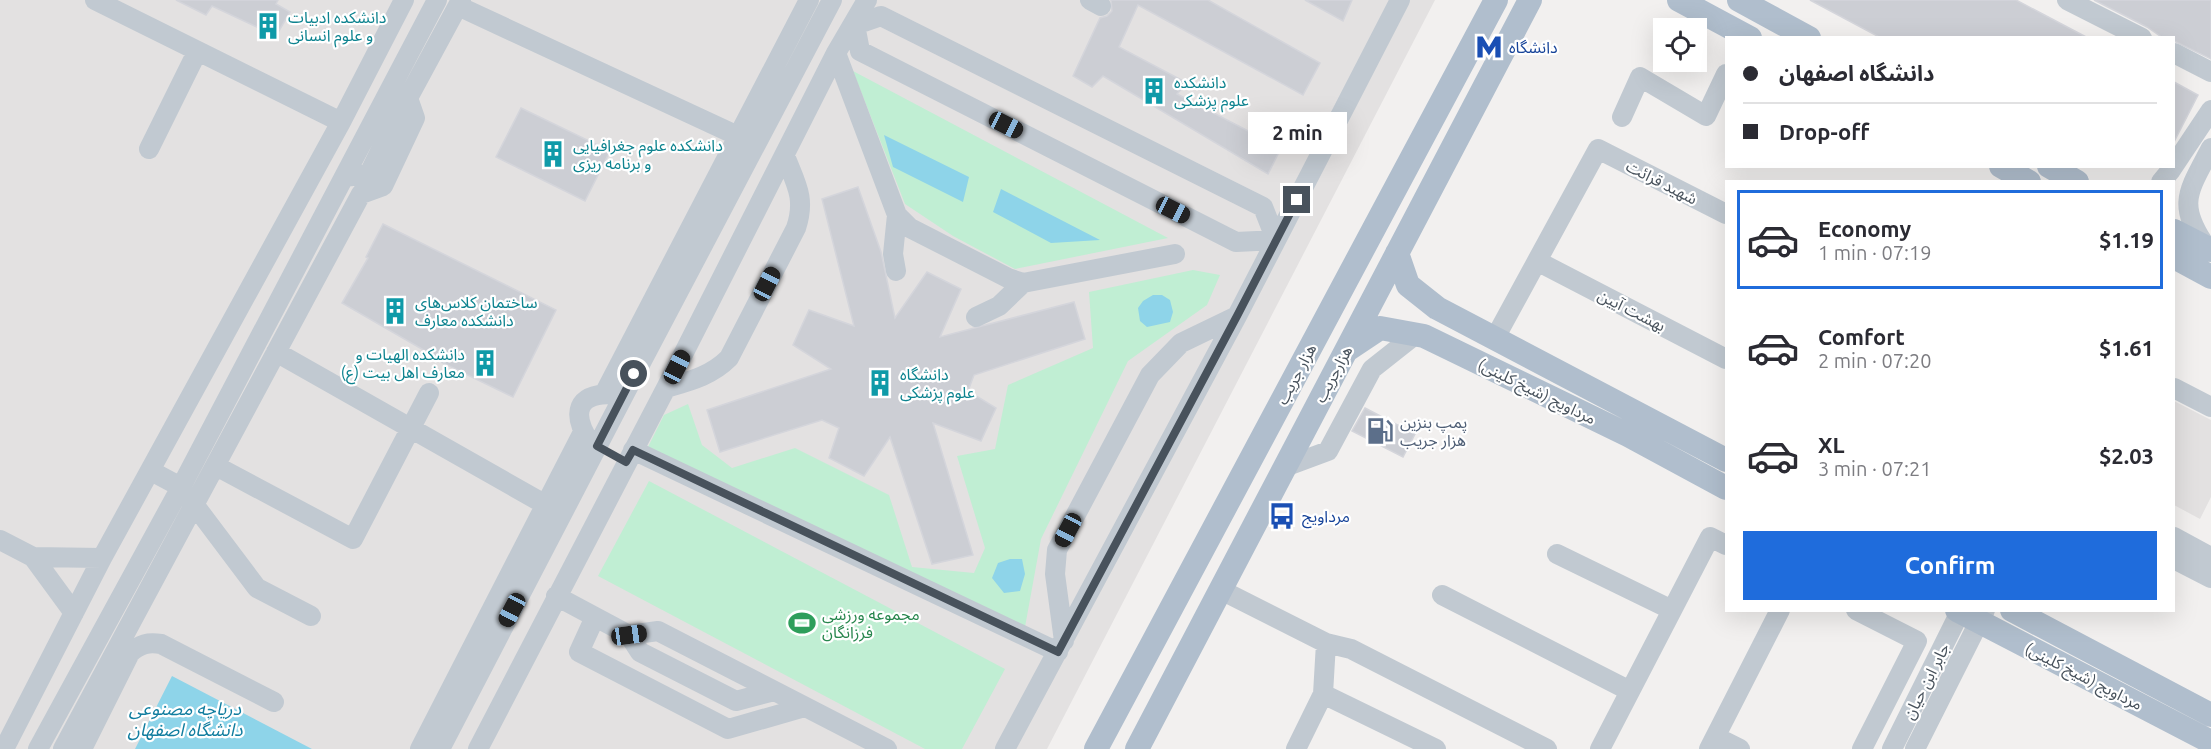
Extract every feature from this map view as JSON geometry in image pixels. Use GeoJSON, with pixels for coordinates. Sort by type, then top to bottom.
{"type":"FeatureCollection","features":[{"type":"Feature","properties":{"kind":"main road","name":"هزار جریب"},"geometry":{"type":"LineString","coordinates":[[1096,749],[1496,0]]}},
{"type":"Feature","properties":{"kind":"main road","name":"هزارجریب"},"geometry":{"type":"LineString","coordinates":[[1137,749],[1530,0]]}},
{"type":"Feature","properties":{"kind":"main road"},"geometry":{"type":"LineString","coordinates":[[1679,0],[1745,36]]}},
{"type":"Feature","properties":{"kind":"main road"},"geometry":{"type":"LineString","coordinates":[[1739,0],[1805,36]]}},
{"type":"Feature","properties":{"kind":"main road"},"geometry":{"type":"LineString","coordinates":[[2004,168],[2026,180]]}},
{"type":"Feature","properties":{"kind":"main road"},"geometry":{"type":"LineString","coordinates":[[2052,168],[2074,180]]}},
{"type":"Feature","properties":{"kind":"main road"},"geometry":{"type":"LineString","coordinates":[[2175,232],[2209,249]]}},
{"type":"Feature","properties":{"kind":"main road","name":"مرداویج (شیخ کلینی)"},"geometry":{"type":"LineString","coordinates":[[1397,253],[1408,285],[1437,308],[1495,338],[1634,425],[1725,487]]}},
{"type":"Feature","properties":{"kind":"main road"},"geometry":{"type":"LineString","coordinates":[[2175,259],[2211,277]]}},
{"type":"Feature","properties":{"kind":"main road","name":"مرداویج (شیخ کلینی)"},"geometry":{"type":"LineString","coordinates":[[1345,351],[1380,328],[1424,336],[1634,425],[1725,460]]}},
{"type":"Feature","properties":{"kind":"main road","name":"مرداویج (شیخ کلینی)"},"geometry":{"type":"LineString","coordinates":[[2016,612],[2211,715]]}},
{"type":"Feature","properties":{"kind":"main road","name":"مرداویج (شیخ کلینی)"},"geometry":{"type":"LineString","coordinates":[[1969,613],[2211,742]]}},
{"type":"Feature","properties":{"kind":"street"},"geometry":{"type":"LineString","coordinates":[[95,0],[341,122]]}},
{"type":"Feature","properties":{"kind":"street"},"geometry":{"type":"LineString","coordinates":[[4,749],[102,558],[341,122],[404,0]]}},
{"type":"Feature","properties":{"kind":"street"},"geometry":{"type":"LineString","coordinates":[[38,749],[181,487],[437,0]]}},
{"type":"Feature","properties":{"kind":"street"},"geometry":{"type":"LineString","coordinates":[[604,394],[809,0]]}},
{"type":"Feature","properties":{"kind":"street"},"geometry":{"type":"LineString","coordinates":[[420,749],[546,505],[624,395],[832,0]]}},
{"type":"Feature","properties":{"kind":"street"},"geometry":{"type":"LineString","coordinates":[[478,749],[666,388],[836,53],[855,25],[867,0]]}},
{"type":"Feature","properties":{"kind":"street"},"geometry":{"type":"LineString","coordinates":[[1005,749],[1237,316],[1400,0]]}},
{"type":"Feature","properties":{"kind":"street"},"geometry":{"type":"LineString","coordinates":[[2067,0],[2138,36]]}},
{"type":"Feature","properties":{"kind":"street"},"geometry":{"type":"LineString","coordinates":[[75,746],[195,504],[361,194],[383,186],[415,118],[408,98],[459,3],[738,136]]}},
{"type":"Feature","properties":{"kind":"street"},"geometry":{"type":"LineString","coordinates":[[855,25],[881,16],[1263,207],[1276,240]]}},
{"type":"Feature","properties":{"kind":"street"},"geometry":{"type":"LineString","coordinates":[[855,25],[860,51],[881,62],[1236,242],[1276,240]]}},
{"type":"Feature","properties":{"kind":"street"},"geometry":{"type":"LineString","coordinates":[[149,149],[197,51]]}},
{"type":"Feature","properties":{"kind":"street"},"geometry":{"type":"LineString","coordinates":[[836,53],[897,215],[910,228],[1008,278],[1023,282],[1175,254]]}},
{"type":"Feature","properties":{"kind":"street"},"geometry":{"type":"LineString","coordinates":[[2175,54],[2211,72]]}},
{"type":"Feature","properties":{"kind":"street"},"geometry":{"type":"LineString","coordinates":[[1622,117],[1640,76],[1706,116],[1725,76]]}},
{"type":"Feature","properties":{"kind":"street"},"geometry":{"type":"LineString","coordinates":[[2175,164],[2211,110]]}},
{"type":"Feature","properties":{"kind":"street"},"geometry":{"type":"LineString","coordinates":[[2209,249],[2189,216],[2187,204],[2191,189],[2211,148]]}},
{"type":"Feature","properties":{"kind":"street","name":"شهید قرائت"},"geometry":{"type":"LineString","coordinates":[[1537,261],[1599,149],[1725,213]]}},
{"type":"Feature","properties":{"kind":"street"},"geometry":{"type":"LineString","coordinates":[[666,388],[703,377],[717,370],[729,358],[786,248],[801,212],[801,196],[785,156]]}},
{"type":"Feature","properties":{"kind":"street"},"geometry":{"type":"LineString","coordinates":[[2163,180],[2172,168]]}},
{"type":"Feature","properties":{"kind":"street"},"geometry":{"type":"LineString","coordinates":[[896,270],[893,254],[897,215]]}},
{"type":"Feature","properties":{"kind":"street"},"geometry":{"type":"LineString","coordinates":[[283,228],[310,243]]}},
{"type":"Feature","properties":{"kind":"street"},"geometry":{"type":"LineString","coordinates":[[1495,338],[1537,261]]}},
{"type":"Feature","properties":{"kind":"street","name":"بهشت آیین"},"geometry":{"type":"LineString","coordinates":[[1537,261],[1725,358]]}},
{"type":"Feature","properties":{"kind":"street"},"geometry":{"type":"LineString","coordinates":[[976,317],[999,306],[1023,282]]}},
{"type":"Feature","properties":{"kind":"street"},"geometry":{"type":"LineString","coordinates":[[1061,646],[1055,574],[1057,550],[1150,375],[1181,343],[1237,316]]}},
{"type":"Feature","properties":{"kind":"street"},"geometry":{"type":"LineString","coordinates":[[1285,467],[1328,451],[1372,369],[1415,334]]}},
{"type":"Feature","properties":{"kind":"street"},"geometry":{"type":"LineString","coordinates":[[276,352],[546,505]]}},
{"type":"Feature","properties":{"kind":"street"},"geometry":{"type":"LineString","coordinates":[[2175,389],[2211,407]]}},
{"type":"Feature","properties":{"kind":"street"},"geometry":{"type":"LineString","coordinates":[[216,466],[353,539],[429,393]]}},
{"type":"Feature","properties":{"kind":"street"},"geometry":{"type":"LineString","coordinates":[[624,395],[604,394],[588,398],[581,404],[578,415],[592,443],[629,456],[1061,646]]}},
{"type":"Feature","properties":{"kind":"street"},"geometry":{"type":"LineString","coordinates":[[440,749],[592,443]]}},
{"type":"Feature","properties":{"kind":"street"},"geometry":{"type":"LineString","coordinates":[[151,471],[181,487],[257,588],[311,616]]}},
{"type":"Feature","properties":{"kind":"street"},"geometry":{"type":"LineString","coordinates":[[1600,749],[1710,537],[1725,544]]}},
{"type":"Feature","properties":{"kind":"street"},"geometry":{"type":"LineString","coordinates":[[2175,538],[2211,557]]}},
{"type":"Feature","properties":{"kind":"street"},"geometry":{"type":"LineString","coordinates":[[0,540],[33,557],[102,558]]}},
{"type":"Feature","properties":{"kind":"street"},"geometry":{"type":"LineString","coordinates":[[1557,554],[1672,610]]}},
{"type":"Feature","properties":{"kind":"street"},"geometry":{"type":"LineString","coordinates":[[33,557],[74,614]]}},
{"type":"Feature","properties":{"kind":"street"},"geometry":{"type":"LineString","coordinates":[[2175,560],[2211,578]]}},
{"type":"Feature","properties":{"kind":"street"},"geometry":{"type":"LineString","coordinates":[[1221,590],[1326,643],[1351,649],[1547,749]]}},
{"type":"Feature","properties":{"kind":"street"},"geometry":{"type":"LineString","coordinates":[[1442,595],[1630,692]]}},
{"type":"Feature","properties":{"kind":"street"},"geometry":{"type":"LineString","coordinates":[[556,596],[629,635],[640,652],[736,701],[774,691]]}},
{"type":"Feature","properties":{"kind":"street"},"geometry":{"type":"LineString","coordinates":[[1740,749],[1712,743],[1779,612]]}},
{"type":"Feature","properties":{"kind":"street"},"geometry":{"type":"LineString","coordinates":[[1860,612],[1917,642],[1862,749]]}},
{"type":"Feature","properties":{"kind":"street","name":"جابر ابن حیان"},"geometry":{"type":"LineString","coordinates":[[1892,749],[1969,613]]}},
{"type":"Feature","properties":{"kind":"street","name":"جابر ابن حیان"},"geometry":{"type":"LineString","coordinates":[[1915,749],[1969,613]]}},
{"type":"Feature","properties":{"kind":"street"},"geometry":{"type":"LineString","coordinates":[[595,617],[579,652],[728,729],[804,707]]}},
{"type":"Feature","properties":{"kind":"street"},"geometry":{"type":"LineString","coordinates":[[629,635],[657,631],[887,749]]}},
{"type":"Feature","properties":{"kind":"street"},"geometry":{"type":"LineString","coordinates":[[1296,749],[1323,694],[1326,643]]}},
{"type":"Feature","properties":{"kind":"street"},"geometry":{"type":"LineString","coordinates":[[75,746],[130,653],[143,644],[161,644],[274,702]]}},
{"type":"Feature","properties":{"kind":"street"},"geometry":{"type":"LineString","coordinates":[[472,688],[501,704]]}},
{"type":"Feature","properties":{"kind":"street"},"geometry":{"type":"LineString","coordinates":[[1323,694],[1436,749]]}},
{"type":"Feature","properties":{"kind":"street"},"geometry":{"type":"LineString","coordinates":[[22,715],[75,746]]}},
{"type":"Feature","properties":{"kind":"shaded area"},"geometry":{"type":"Polygon","coordinates":[[[0,0],[1435,0],[1047,749],[0,749],[0,0]]]}},
{"type":"Feature","properties":{"kind":"shaded area"},"geometry":{"type":"Polygon","coordinates":[[[2175,402],[2211,420],[2211,497],[2200,519],[2175,506],[2175,402]]]}},
{"type":"Feature","properties":{"kind":"green space"},"geometry":{"type":"Polygon","coordinates":[[[853,71],[1168,238],[1015,269],[953,236],[905,204],[853,71]]]}},
{"type":"Feature","properties":{"kind":"green space"},"geometry":{"type":"Polygon","coordinates":[[[1193,270],[1220,275],[1207,305],[1128,361],[1041,539],[1025,627],[648,447],[664,415],[688,404],[702,445],[732,468],[795,448],[889,495],[912,567],[974,573],[985,548],[957,456],[995,449],[1008,385],[1093,348],[1089,292],[1193,270]]]}},
{"type":"Feature","properties":{"kind":"green space","name":"مجموعه ورزشی فرزانگان"},"geometry":{"type":"Polygon","coordinates":[[[649,481],[1005,669],[962,749],[925,749],[598,576],[649,481]]]}},
{"type":"Feature","properties":{"kind":"water"},"geometry":{"type":"Polygon","coordinates":[[[884,135],[969,177],[963,202],[893,167],[884,135]]]}},
{"type":"Feature","properties":{"kind":"water"},"geometry":{"type":"Polygon","coordinates":[[[1001,189],[1100,240],[1051,243],[993,212],[1001,189]]]}},
{"type":"Feature","properties":{"kind":"water"},"geometry":{"type":"Polygon","coordinates":[[[1153,295],[1162,295],[1170,300],[1173,312],[1170,322],[1147,327],[1140,321],[1138,308],[1143,301],[1153,295]]]}},
{"type":"Feature","properties":{"kind":"water"},"geometry":{"type":"Polygon","coordinates":[[[1010,559],[1022,559],[1025,574],[1020,591],[1004,593],[992,578],[998,563],[1010,559]]]}},
{"type":"Feature","properties":{"kind":"water","name":"دریاچه مصنوعی دانشگاه اصفهان"},"geometry":{"type":"Polygon","coordinates":[[[172,676],[312,749],[135,749],[172,676]]]}},
{"type":"Feature","properties":{"kind":"building","name":"دانشکده ادبیات و علوم انسانی"},"geometry":{"type":"Polygon","coordinates":[[[176,0],[278,0],[276,4],[290,12],[276,36],[212,6],[206,15],[176,0]]]}},
{"type":"Feature","properties":{"kind":"building","name":"دانشکده علوم پزشکی"},"geometry":{"type":"Polygon","coordinates":[[[1111,0],[1208,0],[1320,63],[1303,95],[1138,5],[1119,47],[1187,83],[1177,94],[1281,148],[1268,174],[1103,76],[1092,87],[1073,76],[1100,18],[1112,11],[1111,0]]]}},
{"type":"Feature","properties":{"kind":"building"},"geometry":{"type":"Polygon","coordinates":[[[1305,0],[1352,0],[1343,21],[1305,0]]]}},
{"type":"Feature","properties":{"kind":"building"},"geometry":{"type":"Polygon","coordinates":[[[1810,0],[2016,0],[2084,36],[1877,36],[1810,0]]]}},
{"type":"Feature","properties":{"kind":"building"},"geometry":{"type":"Polygon","coordinates":[[[2094,0],[2211,0],[2211,59],[2175,41],[2175,36],[2160,36],[2094,0]]]}},
{"type":"Feature","properties":{"kind":"building"},"geometry":{"type":"Polygon","coordinates":[[[2175,83],[2198,95],[2175,140],[2175,83]]]}},
{"type":"Feature","properties":{"kind":"building","name":"دانشکده علوم جغرافیایی و برنامه ریزی"},"geometry":{"type":"Polygon","coordinates":[[[521,108],[610,151],[585,201],[496,157],[521,108]]]}},
{"type":"Feature","properties":{"kind":"building","name":"دانشگاه علوم پزشکی"},"geometry":{"type":"Polygon","coordinates":[[[858,187],[881,252],[895,318],[927,272],[961,289],[940,337],[1074,302],[1085,339],[974,375],[968,391],[996,408],[981,441],[933,423],[973,555],[932,564],[890,437],[864,476],[829,458],[839,428],[822,420],[720,452],[707,410],[831,369],[793,345],[809,310],[854,326],[822,199],[858,187]]]}},
{"type":"Feature","properties":{"kind":"building"},"geometry":{"type":"Polygon","coordinates":[[[383,224],[556,310],[513,397],[441,362],[342,303],[368,258],[366,257],[383,224]]]}},
{"type":"Feature","properties":{"kind":"building","name":"پمپ بنزین هزار جریب"},"geometry":{"type":"Polygon","coordinates":[[[1365,408],[1415,434],[1403,457],[1352,431],[1365,408]]]}},
{"type":"Feature","properties":{"kind":"place","name":"دانشکده ادبیات و علوم انسانی"},"geometry":{"type":"Point","coordinates":[268,26]}},
{"type":"Feature","properties":{"kind":"place","name":"دانشگاه"},"geometry":{"type":"Point","coordinates":[1489,47]}},
{"type":"Feature","properties":{"kind":"place","name":"دانشکده علوم پزشکی"},"geometry":{"type":"Point","coordinates":[1154,91]}},
{"type":"Feature","properties":{"kind":"place","name":"دانشکده علوم جغرافیایی و برنامه ریزی"},"geometry":{"type":"Point","coordinates":[553,154]}},
{"type":"Feature","properties":{"kind":"place","name":"ساختمان کلاس‌های دانشکده معارف"},"geometry":{"type":"Point","coordinates":[395,311]}},
{"type":"Feature","properties":{"kind":"place","name":"دانشکده الهیات و معارف اهل بیت (ع)"},"geometry":{"type":"Point","coordinates":[485,363]}},
{"type":"Feature","properties":{"kind":"place","name":"دانشگاه علوم پزشکی"},"geometry":{"type":"Point","coordinates":[880,383]}},
{"type":"Feature","properties":{"kind":"place","name":"پمپ بنزین هزار جریب"},"geometry":{"type":"Point","coordinates":[1380,431]}},
{"type":"Feature","properties":{"kind":"place","name":"مرداویج"},"geometry":{"type":"Point","coordinates":[1282,516]}},
{"type":"Feature","properties":{"kind":"place","name":"مجموعه ورزشی فرزانگان"},"geometry":{"type":"Point","coordinates":[802,623]}},
{"type":"Feature","properties":{"kind":"route"},"geometry":{"type":"LineString","coordinates":[[634,374],[597,446],[626,462],[633,450],[1058,652],[1297,200]]}}]}
